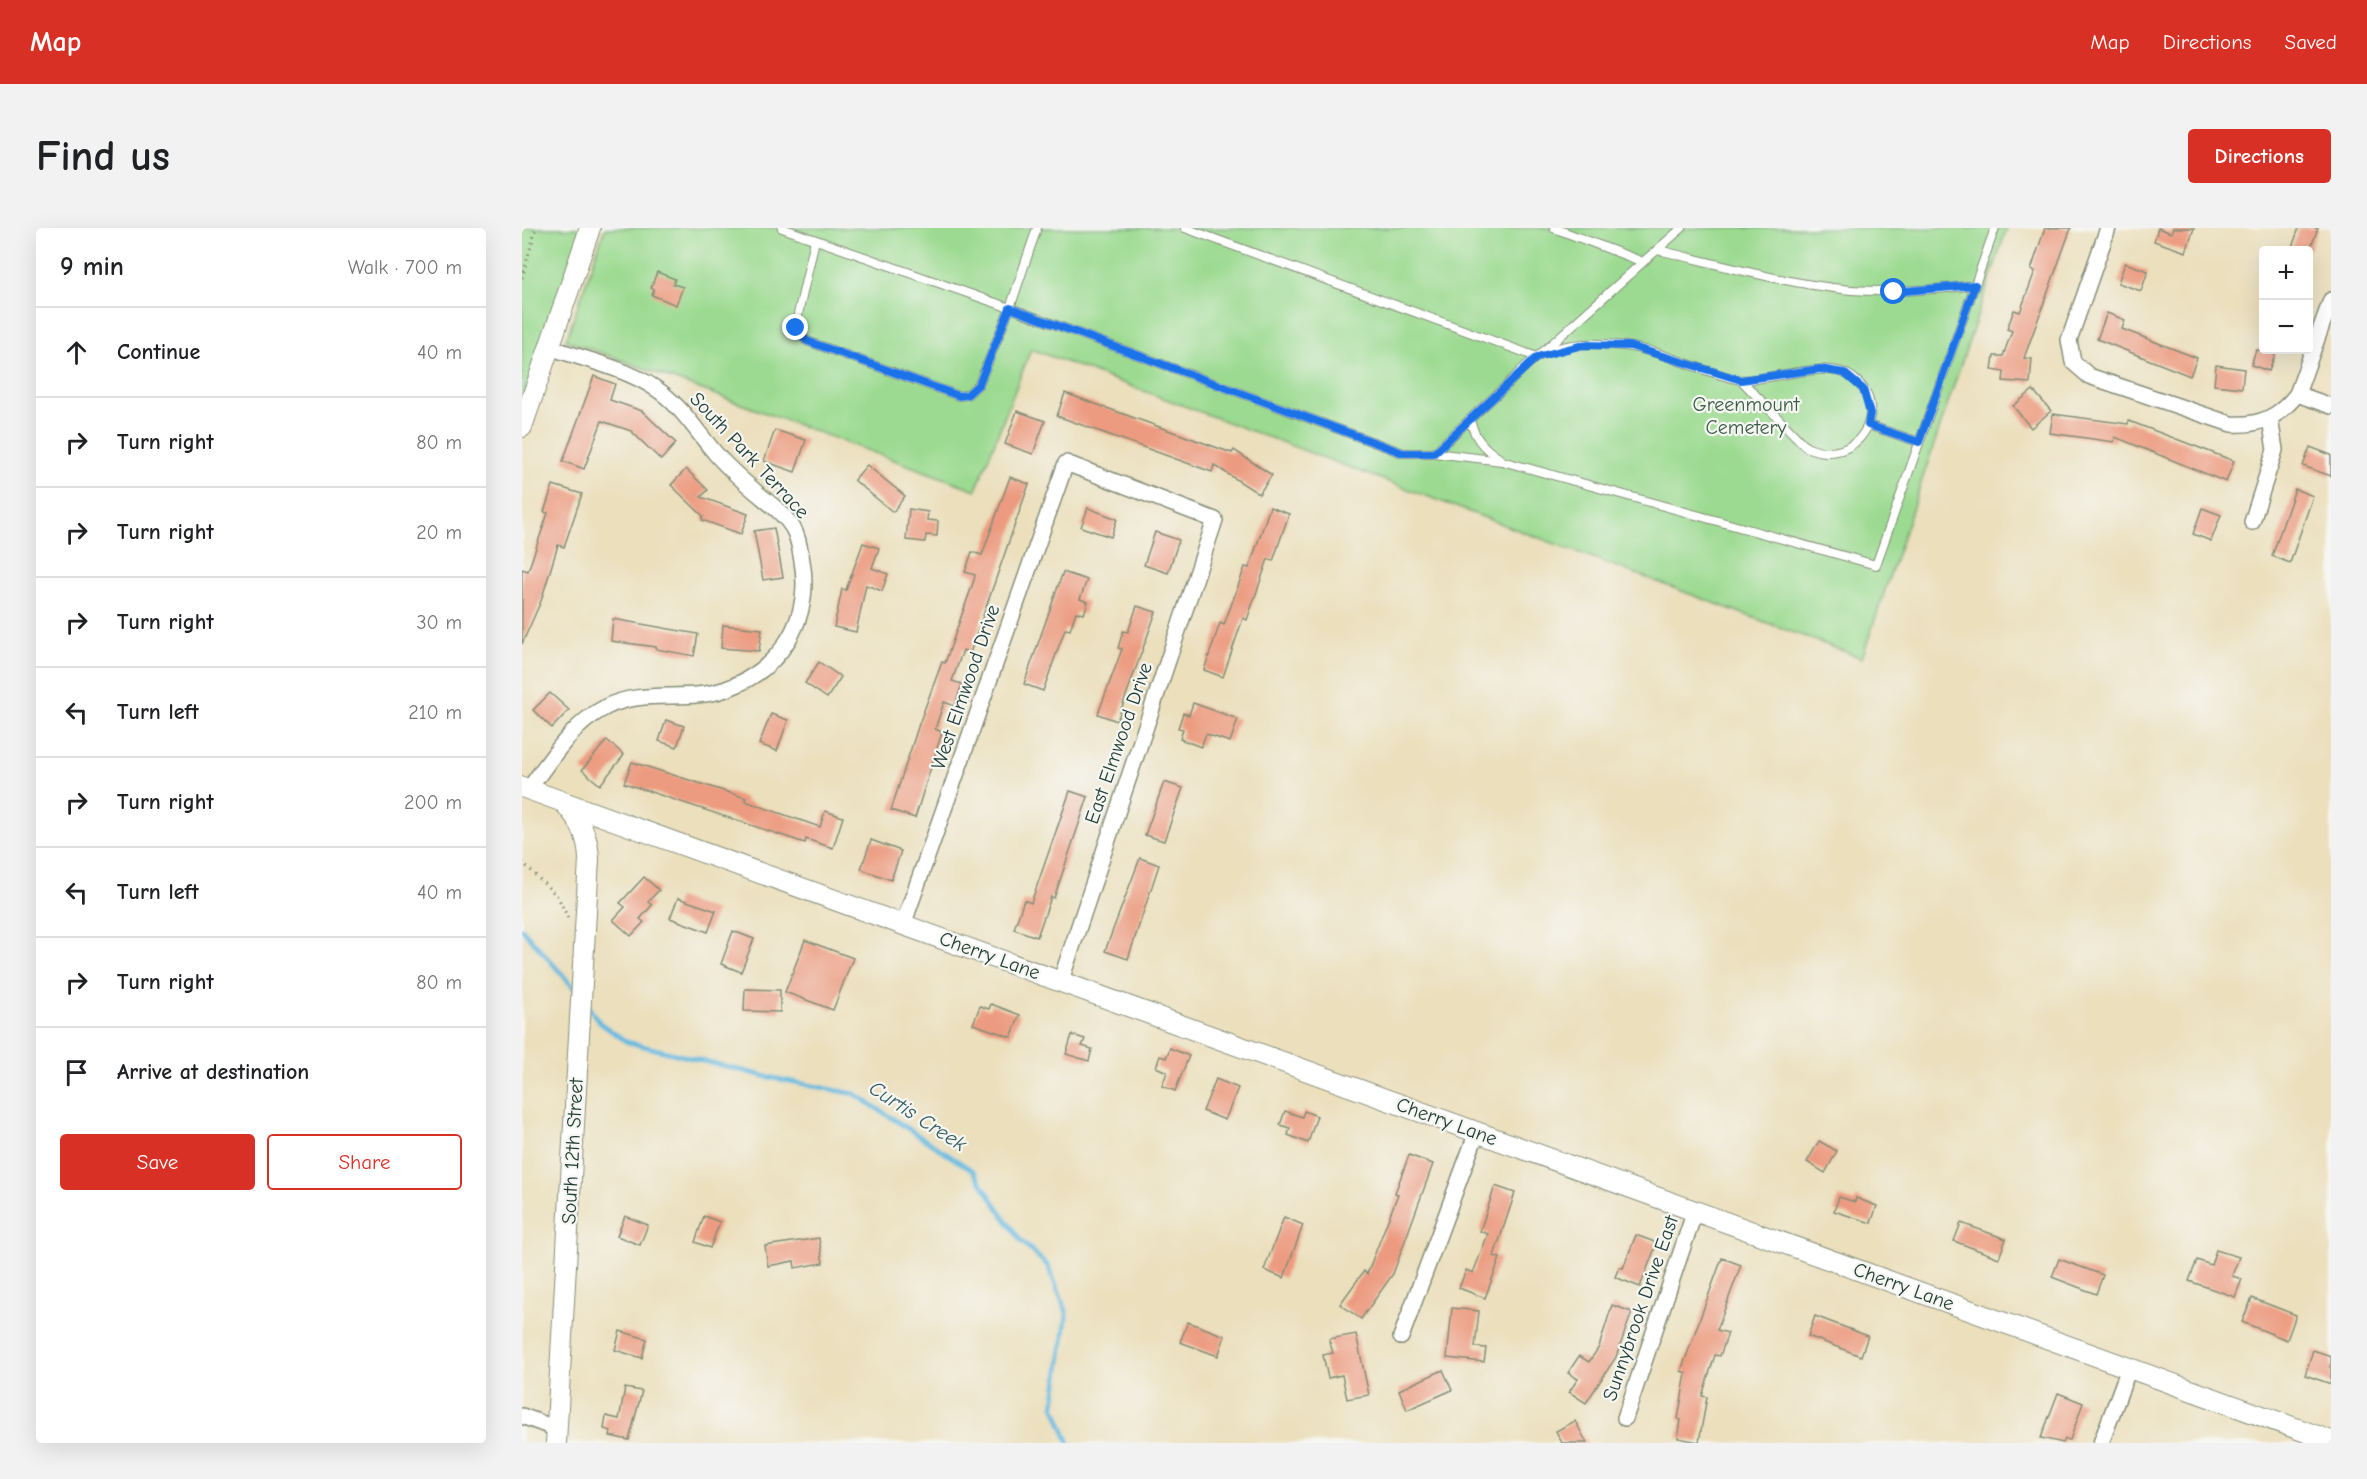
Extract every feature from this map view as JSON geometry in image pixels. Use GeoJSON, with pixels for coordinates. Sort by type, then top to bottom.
{"type":"FeatureCollection","features":[{"type":"Feature","properties":{"kind":"street"},"geometry":{"type":"LineString","coordinates":[[522,427],[590,228]]}},
{"type":"Feature","properties":{"kind":"street"},"geometry":{"type":"LineString","coordinates":[[2108,228],[2069,340],[2073,362],[2089,376],[2231,424],[2245,425],[2270,418],[2288,406],[2297,394],[2331,300]]}},
{"type":"Feature","properties":{"kind":"street","name":"South Park Terrace"},"geometry":{"type":"LineString","coordinates":[[526,788],[579,727],[608,706],[639,698],[713,693],[756,674],[779,654],[787,642],[800,619],[805,594],[799,542],[788,521],[718,456],[672,401],[654,387],[549,347]]}},
{"type":"Feature","properties":{"kind":"street"},"geometry":{"type":"LineString","coordinates":[[2297,394],[2331,406]]}},
{"type":"Feature","properties":{"kind":"street"},"geometry":{"type":"LineString","coordinates":[[2252,522],[2275,450],[2270,418]]}},
{"type":"Feature","properties":{"kind":"street","name":"East Elmwood Drive"},"geometry":{"type":"LineString","coordinates":[[1061,980],[1215,520],[1066,463]]}},
{"type":"Feature","properties":{"kind":"street","name":"West Elmwood Drive"},"geometry":{"type":"LineString","coordinates":[[903,925],[1066,463]]}},
{"type":"Feature","properties":{"kind":"street","name":"Cherry Lane"},"geometry":{"type":"LineString","coordinates":[[526,788],[2331,1441]]}},
{"type":"Feature","properties":{"kind":"street","name":"South 12th Street"},"geometry":{"type":"LineString","coordinates":[[557,1436],[589,859],[589,845],[582,825],[562,801]]}},
{"type":"Feature","properties":{"kind":"street"},"geometry":{"type":"LineString","coordinates":[[1401,1337],[1477,1132]]}},
{"type":"Feature","properties":{"kind":"street","name":"Sunnybrook Drive East"},"geometry":{"type":"LineString","coordinates":[[1625,1418],[1695,1211]]}},
{"type":"Feature","properties":{"kind":"street"},"geometry":{"type":"LineString","coordinates":[[2101,1443],[2129,1368]]}},
{"type":"Feature","properties":{"kind":"street"},"geometry":{"type":"LineString","coordinates":[[522,1416],[557,1436]]}},
{"type":"Feature","properties":{"kind":"lane"},"geometry":{"type":"LineString","coordinates":[[782,228],[1010,308],[1403,453],[1434,453],[1502,461],[1876,565],[1995,228]]}},
{"type":"Feature","properties":{"kind":"lane"},"geometry":{"type":"LineString","coordinates":[[815,240],[796,323],[800,335],[807,341],[959,396],[967,395],[979,384],[1010,308],[1037,228]]}},
{"type":"Feature","properties":{"kind":"lane"},"geometry":{"type":"LineString","coordinates":[[1185,228],[1537,357],[1583,345],[1630,346],[1741,380],[1820,369],[1844,373],[1863,389],[1870,413],[1868,425],[1861,438],[1852,446],[1829,454],[1817,452],[1806,447],[1741,380]]}},
{"type":"Feature","properties":{"kind":"lane"},"geometry":{"type":"LineString","coordinates":[[1554,228],[1643,262]]}},
{"type":"Feature","properties":{"kind":"lane"},"geometry":{"type":"LineString","coordinates":[[1434,453],[1537,357],[1682,228]]}},
{"type":"Feature","properties":{"kind":"lane"},"geometry":{"type":"LineString","coordinates":[[1658,250],[1808,284],[1851,290],[1894,292],[1975,285]]}},
{"type":"Feature","properties":{"kind":"lane"},"geometry":{"type":"LineString","coordinates":[[1470,419],[1473,431],[1480,443],[1502,461]]}},
{"type":"Feature","properties":{"kind":"lane"},"geometry":{"type":"LineString","coordinates":[[1868,425],[1919,442]]}},
{"type":"Feature","properties":{"kind":"path"},"geometry":{"type":"LineString","coordinates":[[522,278],[536,228]]}},
{"type":"Feature","properties":{"kind":"green space"},"geometry":{"type":"Polygon","coordinates":[[[522,228],[590,228],[522,427],[522,228]]]}},
{"type":"Feature","properties":{"kind":"green space","name":"Greenmount Cemetery"},"geometry":{"type":"Polygon","coordinates":[[[605,228],[2007,228],[1862,658],[1031,349],[976,490],[566,340],[605,228]]]}},
{"type":"Feature","properties":{"kind":"building"},"geometry":{"type":"Polygon","coordinates":[[[2045,228],[2071,228],[2024,358],[2032,359],[2030,383],[2003,381],[2004,372],[1992,370],[1994,356],[2003,356],[2012,331],[2007,329],[2014,310],[2020,312],[2035,271],[2031,270],[2045,228]]]}},
{"type":"Feature","properties":{"kind":"building"},"geometry":{"type":"Polygon","coordinates":[[[2158,228],[2171,233],[2173,228],[2194,228],[2186,252],[2154,241],[2158,228]]]}},
{"type":"Feature","properties":{"kind":"building"},"geometry":{"type":"Polygon","coordinates":[[[2299,228],[2318,228],[2311,246],[2292,246],[2299,228]]]}},
{"type":"Feature","properties":{"kind":"building"},"geometry":{"type":"Polygon","coordinates":[[[2125,263],[2148,271],[2141,291],[2118,283],[2125,263]]]}},
{"type":"Feature","properties":{"kind":"building"},"geometry":{"type":"Polygon","coordinates":[[[657,272],[675,279],[673,284],[683,287],[676,305],[652,295],[654,289],[651,288],[657,272]]]}},
{"type":"Feature","properties":{"kind":"building"},"geometry":{"type":"Polygon","coordinates":[[[2107,313],[2125,320],[2122,329],[2197,358],[2190,376],[2097,339],[2107,313]]]}},
{"type":"Feature","properties":{"kind":"building"},"geometry":{"type":"Polygon","coordinates":[[[2256,350],[2259,350],[2259,354],[2275,354],[2269,371],[2251,365],[2256,350]]]}},
{"type":"Feature","properties":{"kind":"building"},"geometry":{"type":"Polygon","coordinates":[[[2216,365],[2244,369],[2242,388],[2214,385],[2216,365]]]}},
{"type":"Feature","properties":{"kind":"building"},"geometry":{"type":"Polygon","coordinates":[[[594,376],[615,384],[610,400],[642,411],[676,443],[661,460],[631,431],[602,421],[584,469],[563,461],[594,376]]]}},
{"type":"Feature","properties":{"kind":"building"},"geometry":{"type":"Polygon","coordinates":[[[2033,390],[2051,411],[2031,428],[2013,406],[2033,390]]]}},
{"type":"Feature","properties":{"kind":"building"},"geometry":{"type":"Polygon","coordinates":[[[1065,393],[1232,453],[1234,450],[1272,475],[1259,494],[1214,465],[1212,472],[1057,416],[1065,393]]]}},
{"type":"Feature","properties":{"kind":"building"},"geometry":{"type":"Polygon","coordinates":[[[1017,411],[1045,421],[1033,454],[1005,444],[1017,411]]]}},
{"type":"Feature","properties":{"kind":"building"},"geometry":{"type":"Polygon","coordinates":[[[2053,414],[2128,424],[2129,421],[2234,461],[2226,482],[2115,437],[2114,442],[2050,433],[2053,414]]]}},
{"type":"Feature","properties":{"kind":"building"},"geometry":{"type":"Polygon","coordinates":[[[775,430],[806,440],[795,472],[764,461],[775,430]]]}},
{"type":"Feature","properties":{"kind":"building"},"geometry":{"type":"Polygon","coordinates":[[[2310,447],[2331,455],[2331,476],[2303,466],[2310,447]]]}},
{"type":"Feature","properties":{"kind":"building"},"geometry":{"type":"Polygon","coordinates":[[[867,465],[905,496],[893,512],[854,480],[867,465]]]}},
{"type":"Feature","properties":{"kind":"building"},"geometry":{"type":"Polygon","coordinates":[[[686,469],[708,490],[701,497],[748,514],[741,534],[702,520],[703,516],[671,485],[686,469]]]}},
{"type":"Feature","properties":{"kind":"building"},"geometry":{"type":"Polygon","coordinates":[[[1010,477],[1029,484],[970,653],[963,650],[952,681],[962,684],[955,706],[944,702],[935,729],[942,732],[915,818],[891,810],[919,724],[942,662],[945,663],[974,580],[975,575],[965,572],[972,552],[982,555],[1010,477]]]}},
{"type":"Feature","properties":{"kind":"building"},"geometry":{"type":"Polygon","coordinates":[[[553,485],[582,494],[564,547],[558,545],[541,601],[522,644],[522,569],[528,571],[548,513],[544,512],[553,485]]]}},
{"type":"Feature","properties":{"kind":"building"},"geometry":{"type":"Polygon","coordinates":[[[2295,489],[2313,496],[2290,563],[2272,556],[2295,489]]]}},
{"type":"Feature","properties":{"kind":"building"},"geometry":{"type":"Polygon","coordinates":[[[1270,507],[1289,514],[1273,561],[1268,559],[1247,620],[1243,618],[1223,677],[1204,670],[1220,623],[1224,625],[1245,567],[1249,568],[1270,507]]]}},
{"type":"Feature","properties":{"kind":"building"},"geometry":{"type":"Polygon","coordinates":[[[1088,508],[1117,519],[1111,537],[1081,527],[1088,508]]]}},
{"type":"Feature","properties":{"kind":"building"},"geometry":{"type":"Polygon","coordinates":[[[2202,508],[2221,515],[2211,541],[2193,534],[2202,508]]]}},
{"type":"Feature","properties":{"kind":"building"},"geometry":{"type":"Polygon","coordinates":[[[909,509],[928,512],[927,520],[938,521],[937,536],[926,535],[925,542],[906,540],[909,509]]]}},
{"type":"Feature","properties":{"kind":"building"},"geometry":{"type":"Polygon","coordinates":[[[774,528],[783,577],[763,580],[754,531],[774,528]]]}},
{"type":"Feature","properties":{"kind":"building"},"geometry":{"type":"Polygon","coordinates":[[[1155,532],[1179,540],[1168,573],[1144,565],[1155,532]]]}},
{"type":"Feature","properties":{"kind":"building"},"geometry":{"type":"Polygon","coordinates":[[[863,543],[879,548],[872,568],[888,574],[882,591],[866,585],[856,632],[834,627],[842,589],[846,590],[863,543]]]}},
{"type":"Feature","properties":{"kind":"building"},"geometry":{"type":"Polygon","coordinates":[[[1063,572],[1087,580],[1080,599],[1088,602],[1084,614],[1076,612],[1070,630],[1065,629],[1043,691],[1024,684],[1063,572]]]}},
{"type":"Feature","properties":{"kind":"building"},"geometry":{"type":"Polygon","coordinates":[[[1137,606],[1156,612],[1117,721],[1098,714],[1122,649],[1118,648],[1123,631],[1128,632],[1137,606]]]}},
{"type":"Feature","properties":{"kind":"building"},"geometry":{"type":"Polygon","coordinates":[[[613,619],[698,634],[694,656],[656,649],[656,647],[611,641],[613,619]]]}},
{"type":"Feature","properties":{"kind":"building"},"geometry":{"type":"Polygon","coordinates":[[[723,625],[762,629],[759,651],[721,648],[723,625]]]}},
{"type":"Feature","properties":{"kind":"building"},"geometry":{"type":"Polygon","coordinates":[[[819,662],[841,677],[827,698],[805,683],[819,662]]]}},
{"type":"Feature","properties":{"kind":"building"},"geometry":{"type":"Polygon","coordinates":[[[550,693],[569,710],[552,728],[533,710],[550,693]]]}},
{"type":"Feature","properties":{"kind":"building"},"geometry":{"type":"Polygon","coordinates":[[[1193,703],[1238,719],[1230,742],[1206,734],[1201,747],[1180,739],[1183,729],[1178,728],[1183,713],[1189,715],[1193,703]]]}},
{"type":"Feature","properties":{"kind":"building"},"geometry":{"type":"Polygon","coordinates":[[[771,714],[788,720],[777,751],[759,744],[771,714]]]}},
{"type":"Feature","properties":{"kind":"building"},"geometry":{"type":"Polygon","coordinates":[[[666,720],[684,726],[677,747],[659,741],[666,720]]]}},
{"type":"Feature","properties":{"kind":"building"},"geometry":{"type":"Polygon","coordinates":[[[607,740],[624,755],[600,785],[582,770],[607,740]]]}},
{"type":"Feature","properties":{"kind":"building"},"geometry":{"type":"Polygon","coordinates":[[[632,762],[746,798],[745,801],[820,827],[825,811],[843,817],[833,848],[806,839],[805,843],[624,783],[632,762]]]}},
{"type":"Feature","properties":{"kind":"building"},"geometry":{"type":"Polygon","coordinates":[[[1164,782],[1183,788],[1164,841],[1145,835],[1164,782]]]}},
{"type":"Feature","properties":{"kind":"building"},"geometry":{"type":"Polygon","coordinates":[[[1070,791],[1088,797],[1054,898],[1051,897],[1037,937],[1014,929],[1024,900],[1031,903],[1070,791]]]}},
{"type":"Feature","properties":{"kind":"building"},"geometry":{"type":"Polygon","coordinates":[[[871,840],[901,851],[891,880],[861,869],[871,840]]]}},
{"type":"Feature","properties":{"kind":"building"},"geometry":{"type":"Polygon","coordinates":[[[1140,858],[1159,865],[1128,959],[1105,951],[1140,858]]]}},
{"type":"Feature","properties":{"kind":"building"},"geometry":{"type":"Polygon","coordinates":[[[644,877],[659,890],[648,902],[652,905],[640,919],[644,922],[631,936],[613,920],[625,907],[620,903],[644,877]]]}},
{"type":"Feature","properties":{"kind":"building"},"geometry":{"type":"Polygon","coordinates":[[[678,898],[716,911],[708,932],[670,918],[678,898]]]}},
{"type":"Feature","properties":{"kind":"building"},"geometry":{"type":"Polygon","coordinates":[[[733,931],[754,939],[741,972],[721,964],[733,931]]]}},
{"type":"Feature","properties":{"kind":"building"},"geometry":{"type":"Polygon","coordinates":[[[805,940],[853,958],[833,1010],[785,992],[805,940]]]}},
{"type":"Feature","properties":{"kind":"building"},"geometry":{"type":"Polygon","coordinates":[[[745,989],[780,990],[780,1012],[744,1011],[745,989]]]}},
{"type":"Feature","properties":{"kind":"building"},"geometry":{"type":"Polygon","coordinates":[[[991,1004],[1020,1015],[1011,1037],[973,1024],[980,1006],[989,1009],[991,1004]]]}},
{"type":"Feature","properties":{"kind":"building"},"geometry":{"type":"Polygon","coordinates":[[[1072,1035],[1085,1039],[1082,1046],[1092,1049],[1089,1061],[1066,1054],[1072,1035]]]}},
{"type":"Feature","properties":{"kind":"building"},"geometry":{"type":"Polygon","coordinates":[[[1170,1048],[1189,1056],[1175,1091],[1162,1086],[1167,1072],[1156,1067],[1160,1056],[1166,1058],[1170,1048]]]}},
{"type":"Feature","properties":{"kind":"building"},"geometry":{"type":"Polygon","coordinates":[[[1216,1079],[1238,1088],[1225,1120],[1203,1111],[1216,1079]]]}},
{"type":"Feature","properties":{"kind":"building"},"geometry":{"type":"Polygon","coordinates":[[[1285,1111],[1302,1117],[1304,1111],[1317,1116],[1308,1143],[1288,1135],[1290,1128],[1280,1125],[1285,1111]]]}},
{"type":"Feature","properties":{"kind":"building"},"geometry":{"type":"Polygon","coordinates":[[[1819,1141],[1837,1151],[1825,1173],[1807,1162],[1819,1141]]]}},
{"type":"Feature","properties":{"kind":"building"},"geometry":{"type":"Polygon","coordinates":[[[1409,1155],[1433,1164],[1393,1274],[1361,1319],[1340,1304],[1364,1271],[1367,1274],[1398,1194],[1395,1193],[1409,1155]]]}},
{"type":"Feature","properties":{"kind":"building"},"geometry":{"type":"Polygon","coordinates":[[[1495,1186],[1515,1193],[1494,1256],[1500,1258],[1485,1298],[1459,1288],[1466,1270],[1473,1273],[1488,1234],[1480,1231],[1495,1186]]]}},
{"type":"Feature","properties":{"kind":"building"},"geometry":{"type":"Polygon","coordinates":[[[1839,1197],[1855,1202],[1856,1198],[1877,1206],[1871,1223],[1834,1211],[1839,1197]]]}},
{"type":"Feature","properties":{"kind":"building"},"geometry":{"type":"Polygon","coordinates":[[[625,1216],[648,1225],[640,1245],[617,1236],[625,1216]]]}},
{"type":"Feature","properties":{"kind":"building"},"geometry":{"type":"Polygon","coordinates":[[[704,1216],[720,1222],[710,1248],[695,1242],[704,1216]]]}},
{"type":"Feature","properties":{"kind":"building"},"geometry":{"type":"Polygon","coordinates":[[[1284,1217],[1303,1225],[1284,1278],[1264,1270],[1284,1217]]]}},
{"type":"Feature","properties":{"kind":"building"},"geometry":{"type":"Polygon","coordinates":[[[1961,1223],[2006,1239],[1999,1258],[1954,1241],[1961,1223]]]}},
{"type":"Feature","properties":{"kind":"building"},"geometry":{"type":"Polygon","coordinates":[[[1636,1235],[1657,1243],[1640,1287],[1615,1277],[1619,1267],[1623,1268],[1636,1235]]]}},
{"type":"Feature","properties":{"kind":"building"},"geometry":{"type":"Polygon","coordinates":[[[819,1238],[823,1263],[795,1268],[794,1261],[768,1266],[765,1246],[819,1238]]]}},
{"type":"Feature","properties":{"kind":"building"},"geometry":{"type":"Polygon","coordinates":[[[2216,1250],[2239,1257],[2232,1276],[2242,1279],[2235,1297],[2189,1281],[2197,1260],[2211,1265],[2216,1250]]]}},
{"type":"Feature","properties":{"kind":"building"},"geometry":{"type":"Polygon","coordinates":[[[1722,1258],[1741,1265],[1717,1330],[1728,1333],[1720,1356],[1715,1355],[1702,1396],[1707,1397],[1699,1442],[1678,1438],[1681,1420],[1678,1419],[1686,1373],[1681,1371],[1722,1258]]]}},
{"type":"Feature","properties":{"kind":"building"},"geometry":{"type":"Polygon","coordinates":[[[2059,1259],[2103,1275],[2096,1294],[2052,1277],[2059,1259]]]}},
{"type":"Feature","properties":{"kind":"building"},"geometry":{"type":"Polygon","coordinates":[[[2252,1298],[2296,1315],[2287,1340],[2242,1322],[2252,1298]]]}},
{"type":"Feature","properties":{"kind":"building"},"geometry":{"type":"Polygon","coordinates":[[[1612,1305],[1632,1312],[1616,1357],[1586,1403],[1569,1392],[1578,1379],[1568,1373],[1579,1356],[1589,1362],[1599,1347],[1612,1305]]]}},
{"type":"Feature","properties":{"kind":"building"},"geometry":{"type":"Polygon","coordinates":[[[1452,1308],[1479,1311],[1475,1347],[1486,1348],[1484,1362],[1447,1358],[1452,1308]]]}},
{"type":"Feature","properties":{"kind":"building"},"geometry":{"type":"Polygon","coordinates":[[[1815,1316],[1868,1336],[1861,1356],[1808,1336],[1815,1316]]]}},
{"type":"Feature","properties":{"kind":"building"},"geometry":{"type":"Polygon","coordinates":[[[1188,1322],[1225,1336],[1218,1356],[1180,1342],[1188,1322]]]}},
{"type":"Feature","properties":{"kind":"building"},"geometry":{"type":"Polygon","coordinates":[[[620,1331],[647,1339],[642,1358],[615,1350],[620,1331]]]}},
{"type":"Feature","properties":{"kind":"building"},"geometry":{"type":"Polygon","coordinates":[[[1356,1334],[1369,1395],[1347,1399],[1342,1375],[1328,1378],[1323,1355],[1333,1353],[1329,1339],[1356,1334]]]}},
{"type":"Feature","properties":{"kind":"building"},"geometry":{"type":"Polygon","coordinates":[[[2313,1350],[2331,1356],[2331,1384],[2305,1375],[2313,1350]]]}},
{"type":"Feature","properties":{"kind":"building"},"geometry":{"type":"Polygon","coordinates":[[[1443,1370],[1452,1390],[1407,1410],[1399,1390],[1443,1370]]]}},
{"type":"Feature","properties":{"kind":"building"},"geometry":{"type":"Polygon","coordinates":[[[625,1388],[642,1391],[629,1440],[610,1436],[611,1431],[604,1429],[606,1416],[619,1419],[625,1388]]]}},
{"type":"Feature","properties":{"kind":"building"},"geometry":{"type":"Polygon","coordinates":[[[2058,1393],[2083,1403],[2070,1440],[2065,1439],[2063,1443],[2041,1438],[2058,1393]]]}},
{"type":"Feature","properties":{"kind":"building"},"geometry":{"type":"Polygon","coordinates":[[[1575,1421],[1587,1443],[1562,1443],[1556,1431],[1575,1421]]]}},
{"type":"Feature","properties":{"kind":"waterway","name":"Curtis Creek"},"geometry":{"type":"LineString","coordinates":[[522,929],[575,989]]}},
{"type":"Feature","properties":{"kind":"waterway","name":"Curtis Creek"},"geometry":{"type":"LineString","coordinates":[[587,1005],[600,1023],[627,1042],[768,1077],[855,1094],[973,1171],[1020,1240],[1048,1266],[1067,1313],[1054,1406],[1069,1443]]}},
{"type":"Feature","properties":{"kind":"route"},"geometry":{"type":"LineString","coordinates":[[796,328],[807,341],[959,396],[974,391],[979,384],[1010,308],[1403,453],[1418,454],[1434,453],[1537,357],[1583,345],[1630,346],[1741,380],[1832,369],[1855,379],[1863,389],[1870,413],[1868,425],[1919,442],[1975,285],[1894,292]]}}]}
